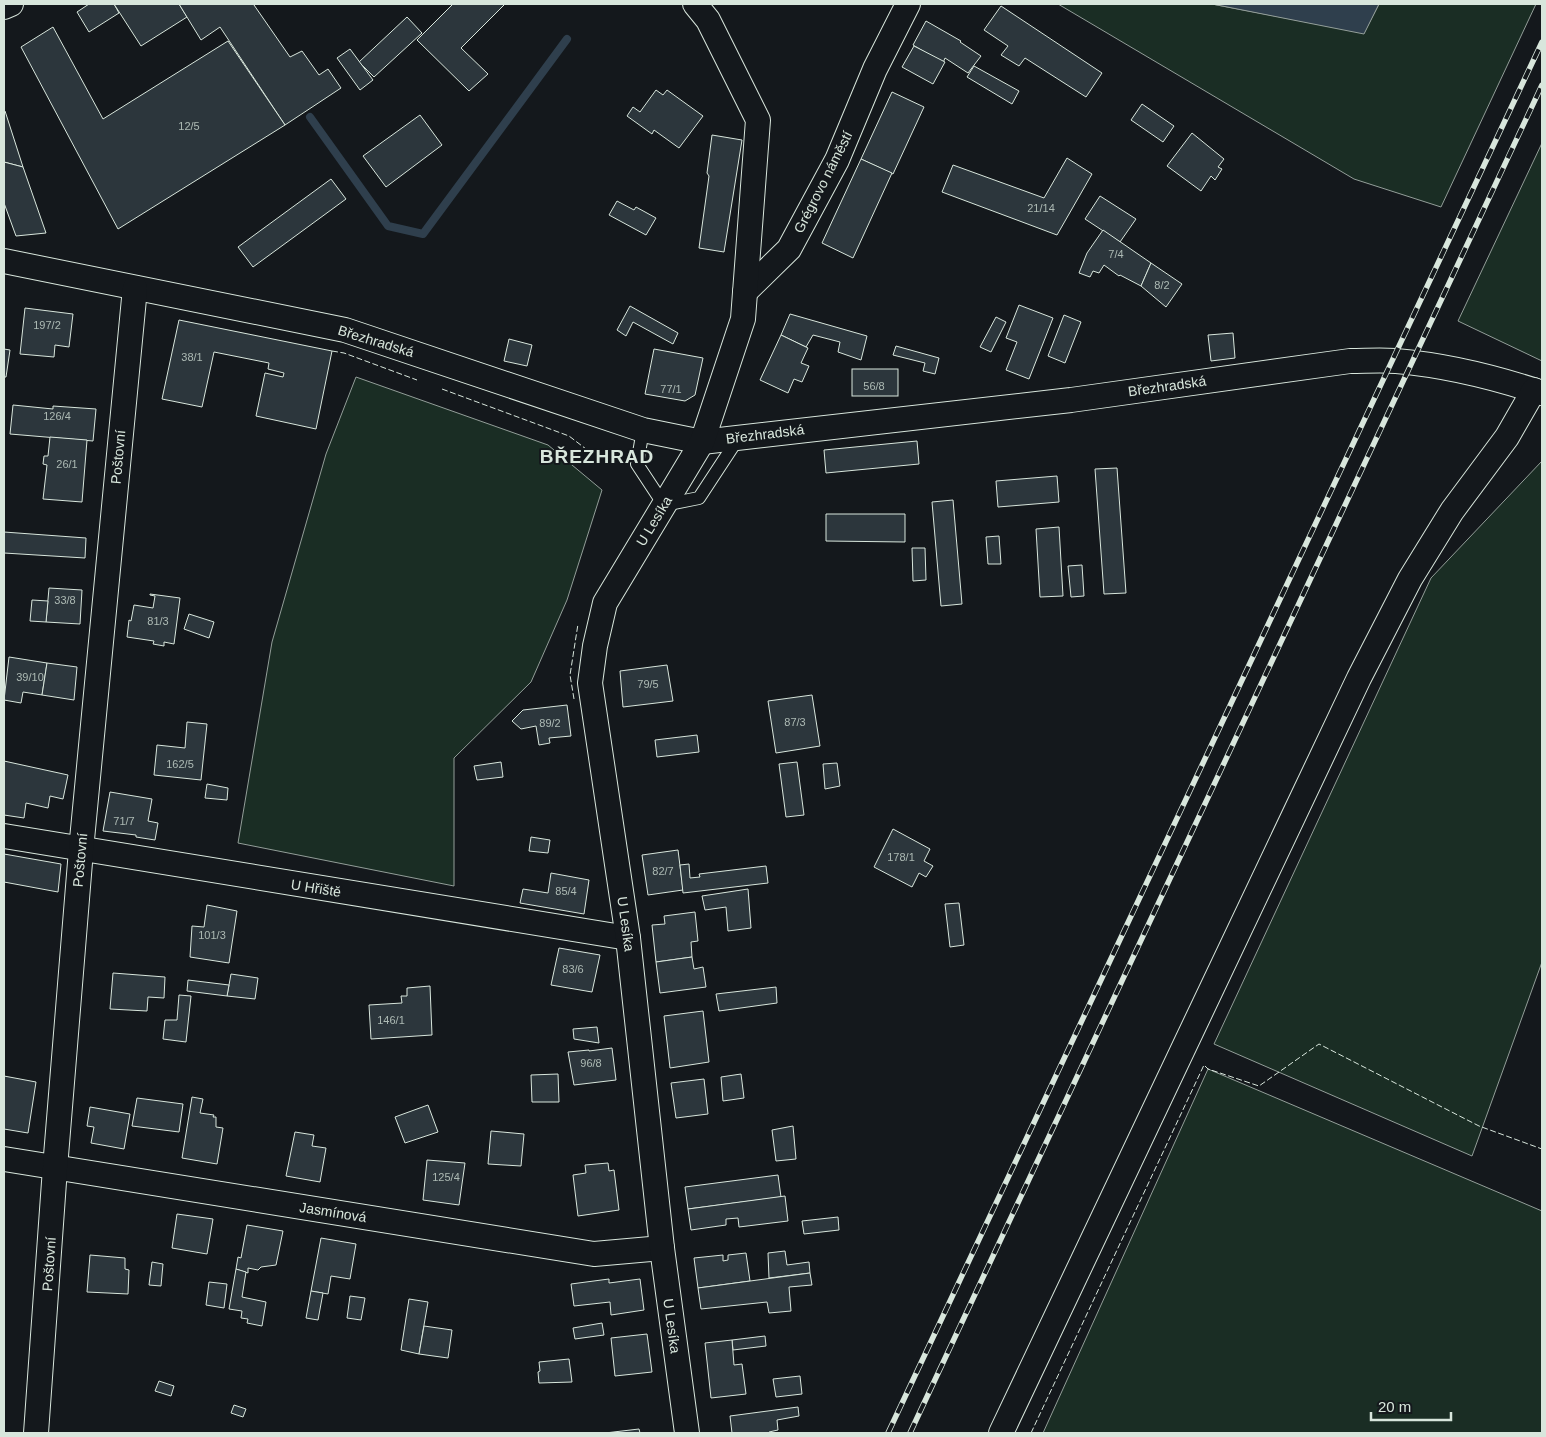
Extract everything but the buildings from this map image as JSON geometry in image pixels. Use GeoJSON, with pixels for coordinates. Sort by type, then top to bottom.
{"type":"FeatureCollection","features":[{"type":"Feature","properties":{"kind":"street"},"geometry":{"type":"LineString","coordinates":[[4,7],[10,4]]}},
{"type":"Feature","properties":{"kind":"street"},"geometry":{"type":"LineString","coordinates":[[695,4],[708,20],[758,120],[743,319],[702,442]]}},
{"type":"Feature","properties":{"kind":"street","name":"Grégrovo náměstí"},"geometry":{"type":"LineString","coordinates":[[745,292],[789,249],[837,160],[875,69],[908,4]]}},
{"type":"Feature","properties":{"kind":"street","name":"Březhradská"},"geometry":{"type":"LineString","coordinates":[[4,261],[345,330],[643,430],[702,442],[1070,400],[1350,361],[1393,361],[1459,370],[1538,392]]}},
{"type":"Feature","properties":{"kind":"street","name":"Poštovní"},"geometry":{"type":"LineString","coordinates":[[36,1433],[81,850],[134,288]]}},
{"type":"Feature","properties":{"kind":"street"},"geometry":{"type":"LineString","coordinates":[[1001,1433],[1355,687],[1401,595],[1452,511],[1538,392]]}},
{"type":"Feature","properties":{"kind":"street","name":"U Lesíka"},"geometry":{"type":"LineString","coordinates":[[687,1433],[662,1248],[628,938],[590,683],[595,646],[605,603],[702,442]]}},
{"type":"Feature","properties":{"kind":"street","name":"U Hřiště"},"geometry":{"type":"LineString","coordinates":[[4,836],[628,938]]}},
{"type":"Feature","properties":{"kind":"street","name":"Jasmínová"},"geometry":{"type":"LineString","coordinates":[[4,1159],[594,1254],[662,1248]]}},
{"type":"Feature","properties":{"kind":"lane"},"geometry":{"type":"LineString","coordinates":[[643,430],[636,464],[664,505],[699,498],[739,437]]}},
{"type":"Feature","properties":{"kind":"green space"},"geometry":{"type":"Polygon","coordinates":[[[1058,4],[1212,4],[1364,33],[1379,4],[1536,4],[1441,207],[1354,179],[1058,4]]]}},
{"type":"Feature","properties":{"kind":"green space"},"geometry":{"type":"Polygon","coordinates":[[[1542,143],[1542,361],[1458,321],[1542,143]]]}},
{"type":"Feature","properties":{"kind":"green space"},"geometry":{"type":"Polygon","coordinates":[[[356,377],[548,445],[602,490],[567,600],[531,682],[454,758],[454,886],[238,843],[272,642],[326,454],[356,377]]]}},
{"type":"Feature","properties":{"kind":"green space"},"geometry":{"type":"Polygon","coordinates":[[[1542,461],[1542,962],[1472,1156],[1214,1044],[1431,578],[1542,461]]]}},
{"type":"Feature","properties":{"kind":"green space"},"geometry":{"type":"Polygon","coordinates":[[[1208,1069],[1542,1211],[1542,1433],[1043,1433],[1208,1069]]]}},
{"type":"Feature","properties":{"kind":"water"},"geometry":{"type":"Polygon","coordinates":[[[1212,4],[1379,4],[1364,34],[1212,4]]]}},
{"type":"Feature","properties":{"kind":"waterway"},"geometry":{"type":"LineString","coordinates":[[310,117],[388,226],[423,234],[567,39]]}},
{"type":"Feature","properties":{"kind":"railway"},"geometry":{"type":"LineString","coordinates":[[888,1433],[1542,42]]}},
{"type":"Feature","properties":{"kind":"railway"},"geometry":{"type":"LineString","coordinates":[[910,1433],[1542,85]]}},
{"type":"Feature","properties":{"kind":"fence"},"geometry":{"type":"LineString","coordinates":[[332,351],[344,353],[417,380]]}},
{"type":"Feature","properties":{"kind":"fence"},"geometry":{"type":"LineString","coordinates":[[442,389],[569,436],[586,449]]}},
{"type":"Feature","properties":{"kind":"fence"},"geometry":{"type":"LineString","coordinates":[[574,699],[570,675],[578,624]]}},
{"type":"Feature","properties":{"kind":"fence"},"geometry":{"type":"LineString","coordinates":[[1031,1433],[1204,1065],[1208,1069],[1259,1086],[1319,1044],[1479,1126],[1542,1149]]}},
{"type":"Feature","properties":{"kind":"district","name":"BŘEZHRAD"},"geometry":{"type":"Point","coordinates":[597,456]}}]}
